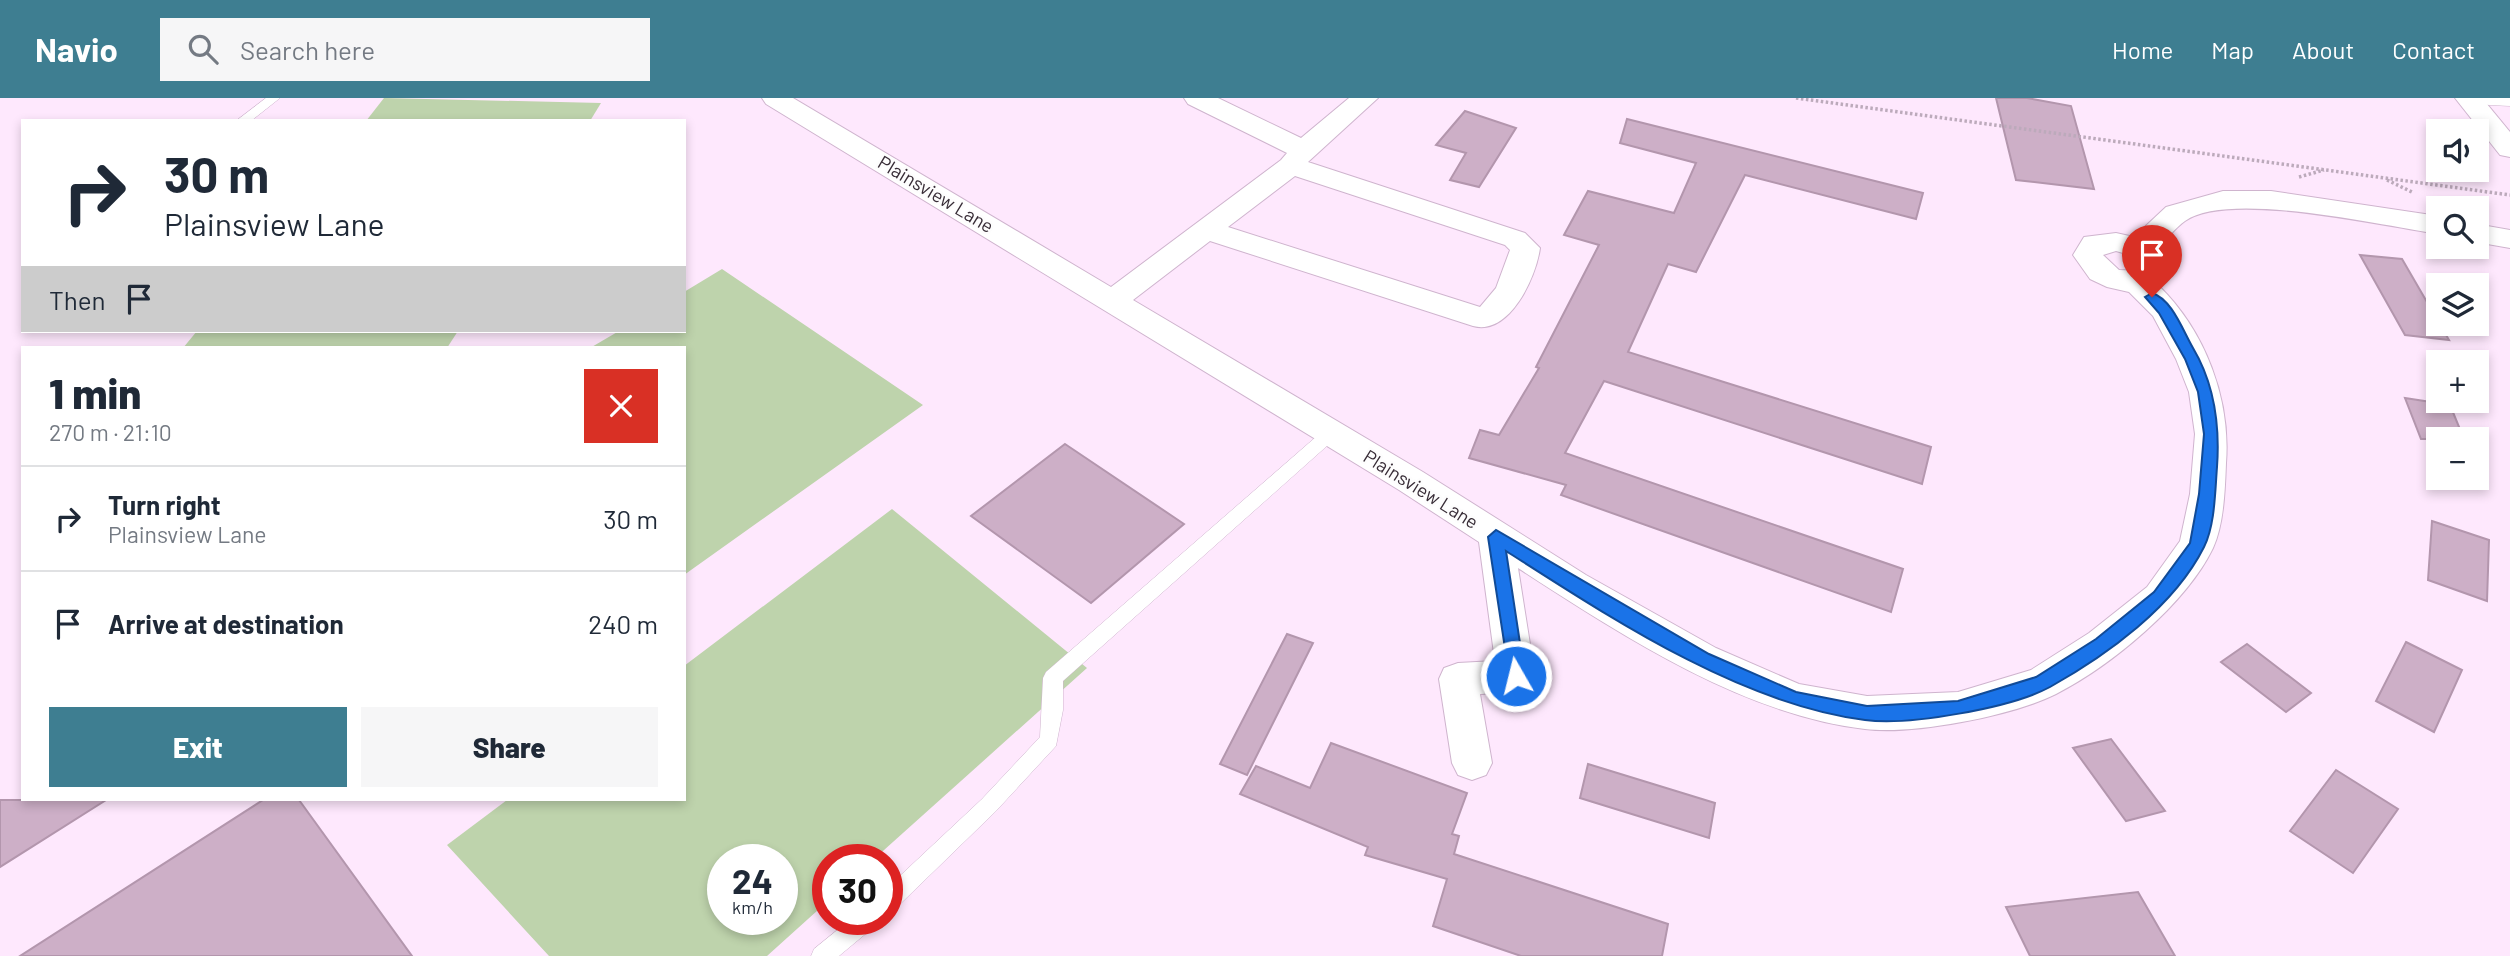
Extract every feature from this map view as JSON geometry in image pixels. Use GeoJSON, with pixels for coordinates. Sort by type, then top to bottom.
{"type":"FeatureCollection","features":[{"type":"Feature","properties":{"kind":"street","name":"Plainsview Lane"},"geometry":{"type":"LineString","coordinates":[[775,98],[1114,300],[1573,585],[1703,659],[1794,699],[1867,713],[1958,708],[2042,683],[2102,644],[2160,597],[2197,545],[2207,494],[2212,434],[2205,392],[2192,359],[2165,310],[2139,284]]}},
{"type":"Feature","properties":{"kind":"street"},"geometry":{"type":"LineString","coordinates":[[1197,98],[1297,158],[1516,239],[1525,248],[1523,265],[1494,312],[1484,319],[1206,230]]}},
{"type":"Feature","properties":{"kind":"street"},"geometry":{"type":"LineString","coordinates":[[1114,300],[1297,158],[1365,98]]}},
{"type":"Feature","properties":{"kind":"street"},"geometry":{"type":"LineString","coordinates":[[2469,99],[2508,145]]}},
{"type":"Feature","properties":{"kind":"street"},"geometry":{"type":"LineString","coordinates":[[2140,247],[2176,213],[2223,200],[2271,200],[2426,223]]}},
{"type":"Feature","properties":{"kind":"street"},"geometry":{"type":"LineString","coordinates":[[2489,235],[2510,239]]}},
{"type":"Feature","properties":{"kind":"street"},"geometry":{"type":"LineString","coordinates":[[2116,242],[2140,247],[2158,261],[2157,276],[2139,284],[2118,280],[2095,270],[2088,255],[2094,244],[2116,242]]}},
{"type":"Feature","properties":{"kind":"street"},"geometry":{"type":"LineString","coordinates":[[1472,763],[1458,680],[1516,676],[1496,537]]}},
{"type":"Feature","properties":{"kind":"lane"},"geometry":{"type":"LineString","coordinates":[[245,119],[274,98]]}},
{"type":"Feature","properties":{"kind":"lane"},"geometry":{"type":"LineString","coordinates":[[2469,99],[2510,102]]}},
{"type":"Feature","properties":{"kind":"lane"},"geometry":{"type":"LineString","coordinates":[[903,887],[989,805],[1049,740],[1054,710],[1053,678],[1331,433]]}},
{"type":"Feature","properties":{"kind":"lane"},"geometry":{"type":"LineString","coordinates":[[822,956],[848,935]]}},
{"type":"Feature","properties":{"kind":"path"},"geometry":{"type":"LineString","coordinates":[[1796,98],[2328,168],[2510,195]]}},
{"type":"Feature","properties":{"kind":"green space"},"geometry":{"type":"Polygon","coordinates":[[[384,98],[601,103],[591,119],[368,119],[384,98]]]}},
{"type":"Feature","properties":{"kind":"green space"},"geometry":{"type":"Polygon","coordinates":[[[722,269],[923,405],[686,574],[686,346],[593,346],[616,333],[686,333],[686,291],[722,269]]]}},
{"type":"Feature","properties":{"kind":"green space"},"geometry":{"type":"Polygon","coordinates":[[[195,333],[457,333],[448,346],[185,346],[195,333]]]}},
{"type":"Feature","properties":{"kind":"green space"},"geometry":{"type":"Polygon","coordinates":[[[892,509],[1087,668],[891,844],[812,844],[812,915],[798,928],[798,844],[707,844],[707,935],[790,935],[767,956],[549,956],[447,845],[506,801],[686,801],[686,664],[892,509]]]}},
{"type":"Feature","properties":{"kind":"building"},"geometry":{"type":"Polygon","coordinates":[[[1996,98],[2027,98],[2071,106],[2094,189],[2016,180],[1996,98]]]}},
{"type":"Feature","properties":{"kind":"building"},"geometry":{"type":"Polygon","coordinates":[[[1465,111],[1516,128],[1479,187],[1450,180],[1466,153],[1436,145],[1465,111]]]}},
{"type":"Feature","properties":{"kind":"building"},"geometry":{"type":"Polygon","coordinates":[[[1627,119],[1923,193],[1916,219],[1745,175],[1696,272],[1668,264],[1628,352],[1931,447],[1922,484],[1604,381],[1565,453],[1903,569],[1891,612],[1561,495],[1566,485],[1469,458],[1480,430],[1499,435],[1539,368],[1536,367],[1599,245],[1564,235],[1588,191],[1674,213],[1696,163],[1620,143],[1627,119]]]}},
{"type":"Feature","properties":{"kind":"building"},"geometry":{"type":"Polygon","coordinates":[[[2360,255],[2402,259],[2426,300],[2426,336],[2447,336],[2449,340],[2405,335],[2360,255]]]}},
{"type":"Feature","properties":{"kind":"building"},"geometry":{"type":"Polygon","coordinates":[[[2405,398],[2426,401],[2426,413],[2453,413],[2459,427],[2426,427],[2426,439],[2421,439],[2405,398]]]}},
{"type":"Feature","properties":{"kind":"building"},"geometry":{"type":"Polygon","coordinates":[[[1065,444],[1184,524],[1091,603],[971,516],[1065,444]]]}},
{"type":"Feature","properties":{"kind":"building"},"geometry":{"type":"Polygon","coordinates":[[[2432,521],[2489,540],[2487,601],[2428,580],[2432,521]]]}},
{"type":"Feature","properties":{"kind":"building"},"geometry":{"type":"Polygon","coordinates":[[[1287,634],[1313,643],[1247,775],[1220,764],[1287,634]]]}},
{"type":"Feature","properties":{"kind":"building"},"geometry":{"type":"Polygon","coordinates":[[[2406,642],[2462,670],[2434,732],[2376,701],[2406,642]]]}},
{"type":"Feature","properties":{"kind":"building"},"geometry":{"type":"Polygon","coordinates":[[[2247,644],[2311,693],[2286,712],[2221,662],[2247,644]]]}},
{"type":"Feature","properties":{"kind":"building"},"geometry":{"type":"Polygon","coordinates":[[[2111,739],[2165,811],[2126,821],[2073,748],[2111,739]]]}},
{"type":"Feature","properties":{"kind":"building"},"geometry":{"type":"Polygon","coordinates":[[[1331,743],[1467,793],[1452,834],[1459,836],[1454,854],[1668,924],[1662,956],[1521,956],[1433,926],[1447,879],[1365,855],[1368,847],[1240,794],[1256,766],[1310,788],[1331,743]]]}},
{"type":"Feature","properties":{"kind":"building"},"geometry":{"type":"Polygon","coordinates":[[[1588,764],[1715,803],[1709,838],[1580,798],[1588,764]]]}},
{"type":"Feature","properties":{"kind":"building"},"geometry":{"type":"Polygon","coordinates":[[[2336,770],[2398,809],[2353,873],[2290,831],[2336,770]]]}},
{"type":"Feature","properties":{"kind":"building"},"geometry":{"type":"Polygon","coordinates":[[[0,800],[104,801],[0,867],[0,800]]]}},
{"type":"Feature","properties":{"kind":"building"},"geometry":{"type":"Polygon","coordinates":[[[261,801],[300,801],[412,956],[20,956],[261,801]]]}},
{"type":"Feature","properties":{"kind":"building"},"geometry":{"type":"Polygon","coordinates":[[[2138,892],[2175,956],[2030,956],[2006,907],[2138,892]]]}},
{"type":"Feature","properties":{"kind":"route"},"geometry":{"type":"LineString","coordinates":[[1516,676],[1496,537],[1573,585],[1703,659],[1794,699],[1867,713],[1958,708],[2042,683],[2102,644],[2160,597],[2197,545],[2207,494],[2212,434],[2205,392],[2192,359],[2165,310],[2152,297]]}}]}
